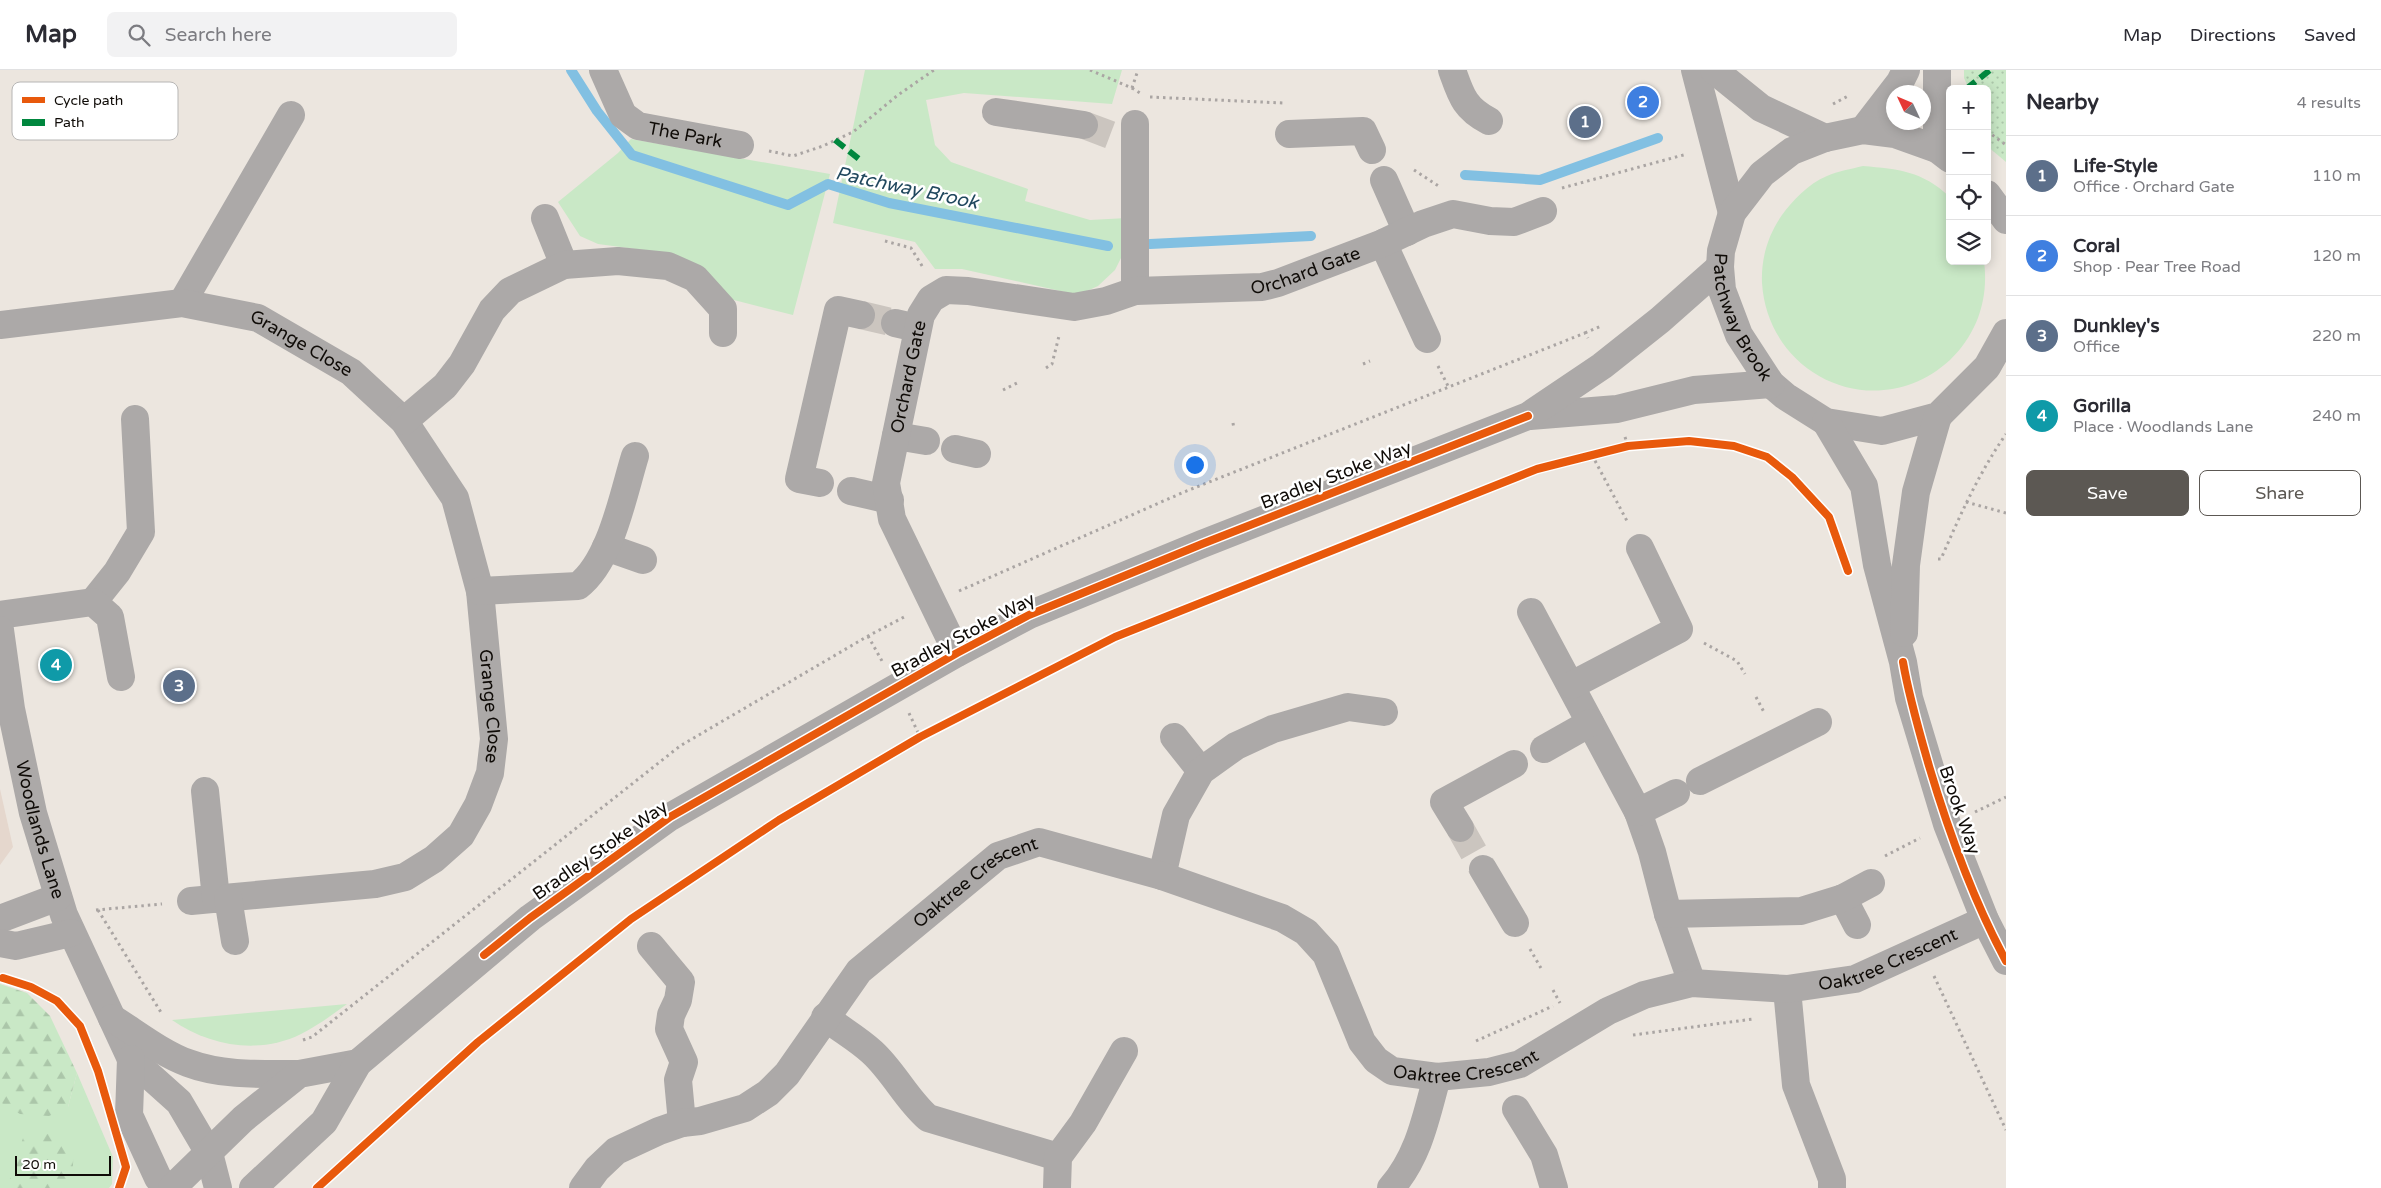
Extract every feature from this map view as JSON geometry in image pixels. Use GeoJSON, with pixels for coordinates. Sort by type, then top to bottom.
{"type":"FeatureCollection","features":[{"type":"Feature","properties":{"kind":"street","name":"The Park"},"geometry":{"type":"LineString","coordinates":[[603,70],[622,116],[638,126],[740,145]]}},
{"type":"Feature","properties":{"kind":"street"},"geometry":{"type":"LineString","coordinates":[[1452,70],[1461,93],[1472,112],[1488,121]]}},
{"type":"Feature","properties":{"kind":"street"},"geometry":{"type":"LineString","coordinates":[[1695,70],[1732,213]]}},
{"type":"Feature","properties":{"kind":"street"},"geometry":{"type":"LineString","coordinates":[[1714,70],[1762,108],[1825,138]]}},
{"type":"Feature","properties":{"kind":"street"},"geometry":{"type":"LineString","coordinates":[[1863,130],[1900,82],[1906,70]]}},
{"type":"Feature","properties":{"kind":"street"},"geometry":{"type":"LineString","coordinates":[[1937,70],[1944,154]]}},
{"type":"Feature","properties":{"kind":"street"},"geometry":{"type":"LineString","coordinates":[[996,112],[1084,126]]}},
{"type":"Feature","properties":{"kind":"street"},"geometry":{"type":"LineString","coordinates":[[182,303],[291,115]]}},
{"type":"Feature","properties":{"kind":"street","name":"Patchway Brook"},"geometry":{"type":"LineString","coordinates":[[1938,416],[1882,431],[1826,422],[1771,384],[1739,335],[1722,290],[1720,267],[1721,251],[1732,213],[1762,174],[1792,151],[1825,138],[1863,130],[1895,134],[1944,154]]}},
{"type":"Feature","properties":{"kind":"street"},"geometry":{"type":"LineString","coordinates":[[1289,134],[1363,131],[1372,150]]}},
{"type":"Feature","properties":{"kind":"street"},"geometry":{"type":"LineString","coordinates":[[1128,134],[1136,210],[1135,291]]}},
{"type":"Feature","properties":{"kind":"street"},"geometry":{"type":"LineString","coordinates":[[1384,180],[1395,237]]}},
{"type":"Feature","properties":{"kind":"street"},"geometry":{"type":"LineString","coordinates":[[1991,199],[2006,217]]}},
{"type":"Feature","properties":{"kind":"street","name":"Orchard Gate"},"geometry":{"type":"LineString","coordinates":[[956,653],[892,519],[886,483],[896,436],[906,325],[921,315],[931,300],[946,290],[968,291],[1074,307],[1106,301],[1135,291],[1262,287],[1278,283],[1453,214],[1514,222],[1548,201]]}},
{"type":"Feature","properties":{"kind":"street"},"geometry":{"type":"LineString","coordinates":[[545,218],[564,265]]}},
{"type":"Feature","properties":{"kind":"street","name":"Orchard Gate"},"geometry":{"type":"LineString","coordinates":[[1395,237],[1427,339]]}},
{"type":"Feature","properties":{"kind":"street"},"geometry":{"type":"LineString","coordinates":[[404,421],[445,386],[462,364],[492,310],[510,291],[564,265],[618,261],[668,266],[695,278],[722,310],[724,333]]}},
{"type":"Feature","properties":{"kind":"street","name":"Bradley Stoke Way"},"geometry":{"type":"LineString","coordinates":[[253,1188],[324,1122],[358,1063],[530,918],[670,817],[956,653],[1029,615],[1202,544],[1528,416],[1617,354],[1660,320],[1720,267]]}},
{"type":"Feature","properties":{"kind":"street","name":"Grange Close"},"geometry":{"type":"LineString","coordinates":[[0,325],[182,303],[258,318],[351,372],[404,421],[455,498],[480,591],[494,739],[490,773],[478,805],[461,835],[434,860],[405,877],[375,884],[212,899]]}},
{"type":"Feature","properties":{"kind":"street"},"geometry":{"type":"LineString","coordinates":[[820,484],[799,478],[838,310],[861,316]]}},
{"type":"Feature","properties":{"kind":"street"},"geometry":{"type":"LineString","coordinates":[[1938,416],[1988,366],[2006,333]]}},
{"type":"Feature","properties":{"kind":"street","name":"Bradley Stoke Way"},"geometry":{"type":"LineString","coordinates":[[1528,416],[1616,409],[1694,390],[1771,384]]}},
{"type":"Feature","properties":{"kind":"street","name":"Brook Way"},"geometry":{"type":"LineString","coordinates":[[1903,662],[1906,565],[1916,492],[1938,416]]}},
{"type":"Feature","properties":{"kind":"street"},"geometry":{"type":"LineString","coordinates":[[0,616],[93,602],[116,572],[141,532],[135,419]]}},
{"type":"Feature","properties":{"kind":"street","name":"Brook Way"},"geometry":{"type":"LineString","coordinates":[[1826,422],[1864,486],[1877,565],[1903,662],[1909,698],[1947,824],[1985,920],[2006,961]]}},
{"type":"Feature","properties":{"kind":"street"},"geometry":{"type":"LineString","coordinates":[[896,436],[926,441]]}},
{"type":"Feature","properties":{"kind":"street"},"geometry":{"type":"LineString","coordinates":[[480,591],[578,586],[595,571],[606,547],[635,456]]}},
{"type":"Feature","properties":{"kind":"street"},"geometry":{"type":"LineString","coordinates":[[851,491],[890,500]]}},
{"type":"Feature","properties":{"kind":"street"},"geometry":{"type":"LineString","coordinates":[[606,547],[644,560]]}},
{"type":"Feature","properties":{"kind":"street"},"geometry":{"type":"LineString","coordinates":[[1572,685],[1679,629],[1640,548]]}},
{"type":"Feature","properties":{"kind":"street"},"geometry":{"type":"LineString","coordinates":[[93,602],[110,617],[121,677]]}},
{"type":"Feature","properties":{"kind":"street"},"geometry":{"type":"LineString","coordinates":[[1531,612],[1572,685],[1590,723],[1638,812],[1652,852],[1668,914],[1692,983]]}},
{"type":"Feature","properties":{"kind":"street","name":"Woodlands Lane"},"geometry":{"type":"LineString","coordinates":[[0,630],[11,709],[33,814],[64,915],[131,1059],[180,1102],[209,1153],[218,1188]]}},
{"type":"Feature","properties":{"kind":"street"},"geometry":{"type":"LineString","coordinates":[[1162,876],[1176,816],[1201,771],[1236,746],[1273,729],[1348,707],[1384,712]]}},
{"type":"Feature","properties":{"kind":"street"},"geometry":{"type":"LineString","coordinates":[[1700,781],[1818,722]]}},
{"type":"Feature","properties":{"kind":"street"},"geometry":{"type":"LineString","coordinates":[[1544,749],[1590,723]]}},
{"type":"Feature","properties":{"kind":"street"},"geometry":{"type":"LineString","coordinates":[[1174,737],[1201,771]]}},
{"type":"Feature","properties":{"kind":"street"},"geometry":{"type":"LineString","coordinates":[[1460,828],[1444,802],[1514,764]]}},
{"type":"Feature","properties":{"kind":"street"},"geometry":{"type":"LineString","coordinates":[[205,792],[212,899],[235,941]]}},
{"type":"Feature","properties":{"kind":"street"},"geometry":{"type":"LineString","coordinates":[[1638,812],[1676,793]]}},
{"type":"Feature","properties":{"kind":"street","name":"Oaktree Crescent"},"geometry":{"type":"LineString","coordinates":[[584,1188],[597,1168],[616,1151],[659,1131],[682,1123],[700,1121],[745,1108],[768,1093],[787,1074],[859,971],[998,856],[1039,842],[1162,876],[1282,918],[1306,932],[1326,954],[1362,1042],[1376,1060],[1392,1071],[1437,1077],[1489,1072],[1520,1064],[1608,1011],[1644,995],[1692,983],[1789,1002],[1855,979],[1985,920]]}},
{"type":"Feature","properties":{"kind":"street"},"geometry":{"type":"LineString","coordinates":[[1483,869],[1515,923]]}},
{"type":"Feature","properties":{"kind":"street"},"geometry":{"type":"LineString","coordinates":[[1668,914],[1801,911],[1843,898],[1871,883]]}},
{"type":"Feature","properties":{"kind":"street"},"geometry":{"type":"LineString","coordinates":[[1843,898],[1857,926]]}},
{"type":"Feature","properties":{"kind":"street"},"geometry":{"type":"LineString","coordinates":[[0,919],[64,915]]}},
{"type":"Feature","properties":{"kind":"street"},"geometry":{"type":"LineString","coordinates":[[0,943],[16,946],[64,915]]}},
{"type":"Feature","properties":{"kind":"street"},"geometry":{"type":"LineString","coordinates":[[651,946],[681,982],[678,1000],[670,1015],[670,1029],[684,1062],[678,1080],[682,1123]]}},
{"type":"Feature","properties":{"kind":"street"},"geometry":{"type":"LineString","coordinates":[[1789,1002],[1796,1085],[1832,1179],[1832,1188]]}},
{"type":"Feature","properties":{"kind":"street"},"geometry":{"type":"LineString","coordinates":[[112,1018],[193,1064],[207,1068],[265,1074],[299,1074]]}},
{"type":"Feature","properties":{"kind":"street"},"geometry":{"type":"LineString","coordinates":[[825,1018],[872,1052],[891,1072],[913,1105],[928,1118],[1058,1157]]}},
{"type":"Feature","properties":{"kind":"street"},"geometry":{"type":"LineString","coordinates":[[1057,1188],[1058,1157],[1083,1122],[1124,1051]]}},
{"type":"Feature","properties":{"kind":"street","name":"Woodlands Lane"},"geometry":{"type":"LineString","coordinates":[[131,1059],[129,1116],[158,1178],[171,1188]]}},
{"type":"Feature","properties":{"kind":"street","name":"Bradley Stoke Way"},"geometry":{"type":"LineString","coordinates":[[171,1188],[243,1119],[299,1074],[358,1063]]}},
{"type":"Feature","properties":{"kind":"street"},"geometry":{"type":"LineString","coordinates":[[1391,1188],[1405,1172],[1418,1147],[1437,1077]]}},
{"type":"Feature","properties":{"kind":"street"},"geometry":{"type":"LineString","coordinates":[[1516,1109],[1544,1155],[1554,1188]]}},
{"type":"Feature","properties":{"kind":"path"},"geometry":{"type":"LineString","coordinates":[[740,145],[793,156],[823,146],[853,132],[898,95],[934,70]]}},
{"type":"Feature","properties":{"kind":"path"},"geometry":{"type":"LineString","coordinates":[[1090,70],[1132,88],[1144,97],[1289,103]]}},
{"type":"Feature","properties":{"kind":"path"},"geometry":{"type":"LineString","coordinates":[[1132,88],[1138,70]]}},
{"type":"Feature","properties":{"kind":"path"},"geometry":{"type":"LineString","coordinates":[[1823,105],[1832,104],[1854,93]]}},
{"type":"Feature","properties":{"kind":"path"},"geometry":{"type":"LineString","coordinates":[[1991,134],[2006,145]]}},
{"type":"Feature","properties":{"kind":"path"},"geometry":{"type":"LineString","coordinates":[[1548,201],[1672,156],[1715,147]]}},
{"type":"Feature","properties":{"kind":"path"},"geometry":{"type":"LineString","coordinates":[[1413,169],[1444,190]]}},
{"type":"Feature","properties":{"kind":"path"},"geometry":{"type":"LineString","coordinates":[[885,241],[911,248],[938,295]]}},
{"type":"Feature","properties":{"kind":"path"},"geometry":{"type":"LineString","coordinates":[[1046,368],[1052,364],[1065,306]]}},
{"type":"Feature","properties":{"kind":"path"},"geometry":{"type":"LineString","coordinates":[[1585,333],[1609,322]]}},
{"type":"Feature","properties":{"kind":"path"},"geometry":{"type":"LineString","coordinates":[[1363,364],[1370,361]]}},
{"type":"Feature","properties":{"kind":"path"},"geometry":{"type":"LineString","coordinates":[[1003,390],[1017,382]]}},
{"type":"Feature","properties":{"kind":"path"},"geometry":{"type":"LineString","coordinates":[[1233,423],[1234,429]]}},
{"type":"Feature","properties":{"kind":"path"},"geometry":{"type":"LineString","coordinates":[[1941,559],[1966,502],[1990,458],[2006,434]]}},
{"type":"Feature","properties":{"kind":"path"},"geometry":{"type":"LineString","coordinates":[[1592,455],[1640,548]]}},
{"type":"Feature","properties":{"kind":"path"},"geometry":{"type":"LineString","coordinates":[[1966,502],[2006,513]]}},
{"type":"Feature","properties":{"kind":"path"},"geometry":{"type":"LineString","coordinates":[[1679,629],[1737,661],[1745,674]]}},
{"type":"Feature","properties":{"kind":"path"},"geometry":{"type":"LineString","coordinates":[[64,915],[212,899]]}},
{"type":"Feature","properties":{"kind":"path"},"geometry":{"type":"LineString","coordinates":[[98,910],[167,1021]]}},
{"type":"Feature","properties":{"kind":"path"},"geometry":{"type":"LineString","coordinates":[[1922,950],[2006,1130]]}},
{"type":"Feature","properties":{"kind":"path"},"geometry":{"type":"LineString","coordinates":[[1553,990],[1560,1003]]}},
{"type":"Feature","properties":{"kind":"path"},"geometry":{"type":"LineString","coordinates":[[1473,1042],[1569,999]]}},
{"type":"Feature","properties":{"kind":"path"},"geometry":{"type":"LineString","coordinates":[[1627,1036],[1789,1002]]}},
{"type":"Feature","properties":{"kind":"shaded area"},"geometry":{"type":"Polygon","coordinates":[[[0,789],[13,847],[0,865],[0,789]]]}},
{"type":"Feature","properties":{"kind":"green space"},"geometry":{"type":"Polygon","coordinates":[[[865,70],[1122,70],[1112,104],[964,93],[926,100],[935,145],[951,162],[1028,189],[1025,201],[1090,220],[1127,218],[1123,254],[1115,270],[1098,286],[1078,295],[962,269],[935,269],[915,242],[833,223],[865,70]]]}},
{"type":"Feature","properties":{"kind":"green space"},"geometry":{"type":"Polygon","coordinates":[[[1964,70],[2006,70],[2006,162],[1991,149],[1991,85],[1967,85],[1964,78],[1964,70]]]}},
{"type":"Feature","properties":{"kind":"green space"},"geometry":{"type":"Polygon","coordinates":[[[631,139],[830,174],[793,315],[730,299],[673,254],[598,244],[580,236],[558,202],[618,153],[631,139]]]}},
{"type":"Feature","properties":{"kind":"green space"},"geometry":{"type":"Polygon","coordinates":[[[1863,166],[1888,168],[1910,173],[1940,188],[1946,193],[1946,265],[1984,265],[1985,289],[1983,302],[1974,327],[1950,360],[1921,380],[1891,389],[1860,390],[1831,382],[1805,367],[1784,344],[1769,316],[1762,283],[1764,256],[1769,239],[1782,215],[1807,188],[1820,179],[1863,166]]]}},
{"type":"Feature","properties":{"kind":"green space"},"geometry":{"type":"Polygon","coordinates":[[[0,984],[27,993],[50,1016],[77,1073],[68,1107],[49,1116],[20,1114],[0,1102],[0,984]]]}},
{"type":"Feature","properties":{"kind":"green space"},"geometry":{"type":"Polygon","coordinates":[[[347,1004],[301,1034],[285,1040],[251,1046],[235,1045],[202,1036],[172,1020],[347,1004]]]}},
{"type":"Feature","properties":{"kind":"green space"},"geometry":{"type":"Polygon","coordinates":[[[77,1073],[113,1157],[112,1184],[109,1188],[0,1188],[0,1102],[68,1107],[77,1073]]]}},
{"type":"Feature","properties":{"kind":"green space"},"geometry":{"type":"Polygon","coordinates":[[[41,1131],[63,1140],[74,1152],[71,1188],[7,1188],[24,1135],[41,1131]]]}},
{"type":"Feature","properties":{"kind":"waterway","name":"Patchway Brook"},"geometry":{"type":"LineString","coordinates":[[571,70],[597,111],[632,155],[788,205],[828,184],[889,203],[1108,246]]}},
{"type":"Feature","properties":{"kind":"waterway","name":"Patchway Brook"},"geometry":{"type":"LineString","coordinates":[[1465,175],[1540,180],[1658,138]]}},
{"type":"Feature","properties":{"kind":"waterway","name":"Patchway Brook"},"geometry":{"type":"LineString","coordinates":[[1150,244],[1311,236]]}},
{"type":"Feature","properties":{"kind":"tunnel"},"geometry":{"type":"LineString","coordinates":[[1084,125],[1113,136]]}},
{"type":"Feature","properties":{"kind":"tunnel"},"geometry":{"type":"LineString","coordinates":[[861,315],[895,323]]}},
{"type":"Feature","properties":{"kind":"tunnel"},"geometry":{"type":"LineString","coordinates":[[1460,828],[1483,869]]}},
{"type":"Feature","properties":{"kind":"marked path"},"geometry":{"type":"LineString","coordinates":[[1971,85],[1990,70]]}},
{"type":"Feature","properties":{"kind":"marked path"},"geometry":{"type":"LineString","coordinates":[[835,140],[859,159]]}},
{"type":"Feature","properties":{"kind":"cycle path"},"geometry":{"type":"LineString","coordinates":[[484,955],[530,918],[670,817],[957,653],[1029,615],[1202,544],[1528,416]]}},
{"type":"Feature","properties":{"kind":"cycle path"},"geometry":{"type":"LineString","coordinates":[[317,1188],[478,1042],[631,919],[779,820],[920,737],[1115,637],[1537,469],[1628,446],[1689,441],[1734,446],[1767,457],[1792,477],[1829,517],[1848,571]]}},
{"type":"Feature","properties":{"kind":"cycle path"},"geometry":{"type":"LineString","coordinates":[[1903,662],[1918,727],[1945,816],[1972,890],[2006,961]]}},
{"type":"Feature","properties":{"kind":"cycle path"},"geometry":{"type":"LineString","coordinates":[[3,978],[31,987],[57,1001],[80,1026],[98,1071],[126,1167],[119,1188]]}},
{"type":"Feature","properties":{"kind":"place","name":"Coral"},"geometry":{"type":"Point","coordinates":[1643,102]}},
{"type":"Feature","properties":{"kind":"place","name":"Life-Style"},"geometry":{"type":"Point","coordinates":[1585,122]}},
{"type":"Feature","properties":{"kind":"place","name":"Gorilla"},"geometry":{"type":"Point","coordinates":[56,665]}},
{"type":"Feature","properties":{"kind":"place","name":"Dunkley's"},"geometry":{"type":"Point","coordinates":[179,686]}}]}
